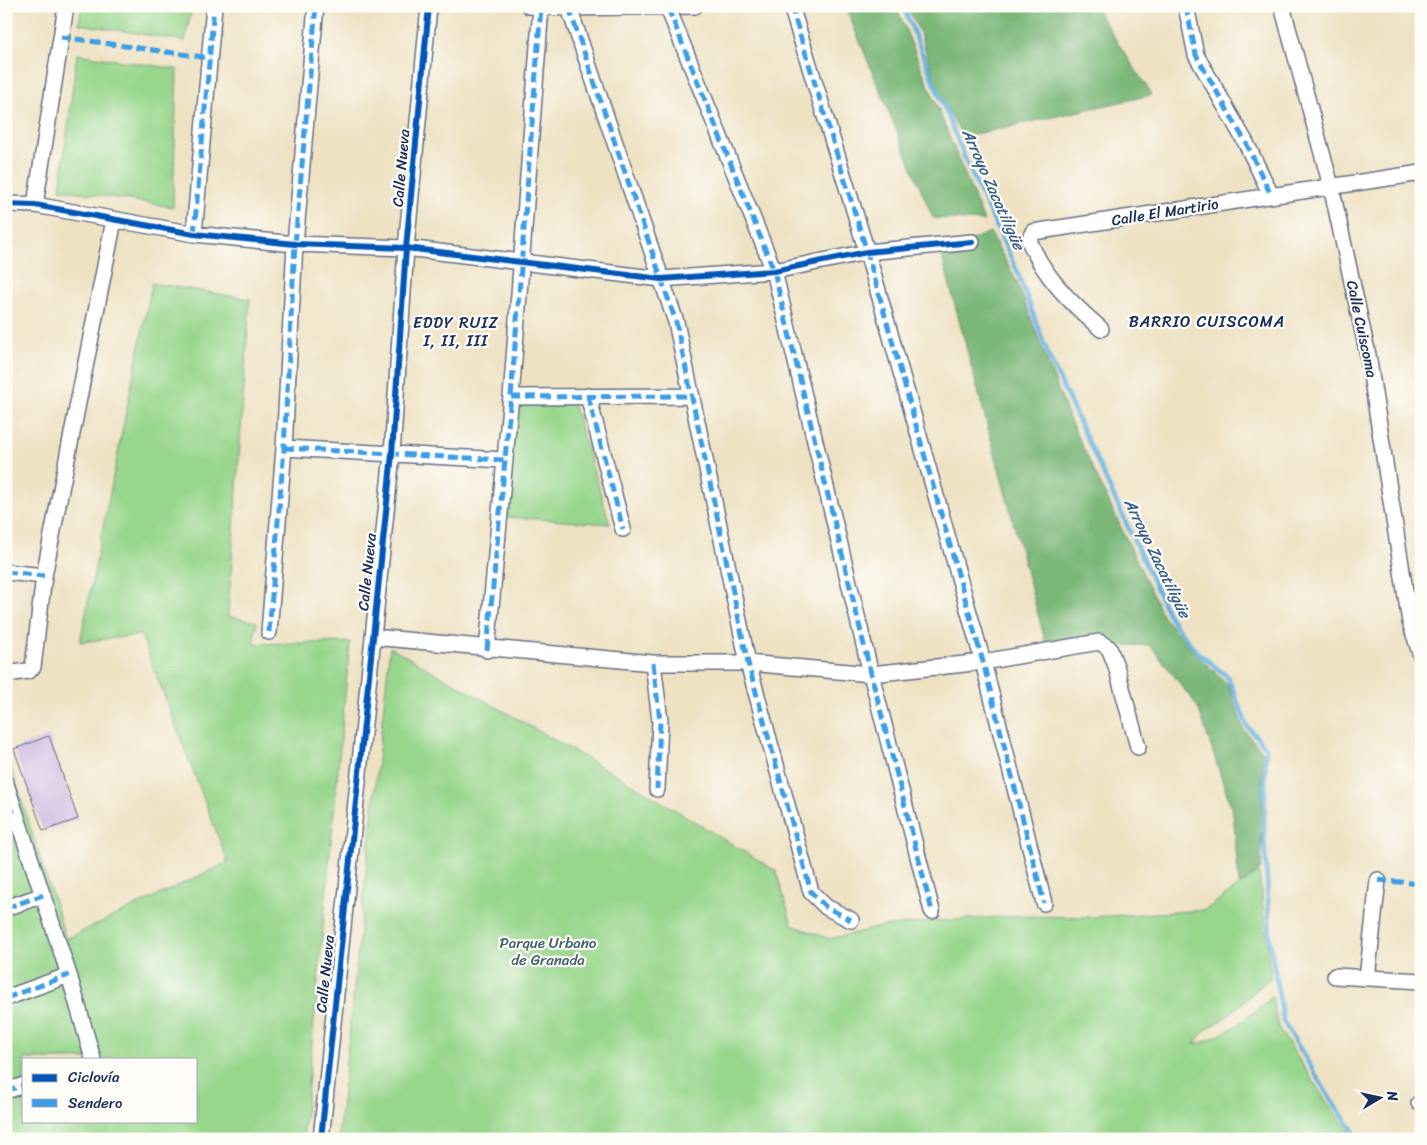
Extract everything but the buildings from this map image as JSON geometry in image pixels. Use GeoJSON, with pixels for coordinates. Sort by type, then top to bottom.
{"type":"FeatureCollection","features":[{"type":"Feature","properties":{"kind":"street"},"geometry":{"type":"LineString","coordinates":[[35,204],[66,6]]}},
{"type":"Feature","properties":{"kind":"street"},"geometry":{"type":"LineString","coordinates":[[194,234],[214,6]]}},
{"type":"Feature","properties":{"kind":"street"},"geometry":{"type":"LineString","coordinates":[[269,632],[284,448],[295,244],[316,6]]}},
{"type":"Feature","properties":{"kind":"street","name":"Calle Nueva"},"geometry":{"type":"LineString","coordinates":[[321,1139],[392,454],[406,248],[429,6]]}},
{"type":"Feature","properties":{"kind":"street"},"geometry":{"type":"LineString","coordinates":[[529,6],[569,8],[668,8],[695,6]]}},
{"type":"Feature","properties":{"kind":"street"},"geometry":{"type":"LineString","coordinates":[[791,6],[866,252],[983,662],[1044,904]]}},
{"type":"Feature","properties":{"kind":"street"},"geometry":{"type":"LineString","coordinates":[[1186,6],[1196,55],[1246,143],[1271,195]]}},
{"type":"Feature","properties":{"kind":"street","name":"Calle Cuiscoma"},"geometry":{"type":"LineString","coordinates":[[1282,6],[1331,186],[1368,355],[1410,622],[1421,656]]}},
{"type":"Feature","properties":{"kind":"street"},"geometry":{"type":"LineString","coordinates":[[488,650],[511,397],[541,7]]}},
{"type":"Feature","properties":{"kind":"street"},"geometry":{"type":"LineString","coordinates":[[569,8],[676,322],[748,664],[811,892],[826,907],[851,920]]}},
{"type":"Feature","properties":{"kind":"street"},"geometry":{"type":"LineString","coordinates":[[668,8],[774,270],[871,674],[932,911]]}},
{"type":"Feature","properties":{"kind":"street","name":"Calle El Martirio"},"geometry":{"type":"LineString","coordinates":[[1101,329],[1070,302],[1035,255],[1029,240],[1033,232],[1421,173]]}},
{"type":"Feature","properties":{"kind":"street"},"geometry":{"type":"LineString","coordinates":[[6,204],[35,204],[194,234],[295,244],[406,248],[660,279],[774,270],[866,252],[972,242]]}},
{"type":"Feature","properties":{"kind":"street"},"geometry":{"type":"LineString","coordinates":[[6,674],[28,671],[33,667],[44,576],[114,220]]}},
{"type":"Feature","properties":{"kind":"street"},"geometry":{"type":"LineString","coordinates":[[588,396],[623,529]]}},
{"type":"Feature","properties":{"kind":"street"},"geometry":{"type":"LineString","coordinates":[[511,397],[692,396]]}},
{"type":"Feature","properties":{"kind":"street"},"geometry":{"type":"LineString","coordinates":[[284,448],[504,460]]}},
{"type":"Feature","properties":{"kind":"street"},"geometry":{"type":"LineString","coordinates":[[6,572],[44,576]]}},
{"type":"Feature","properties":{"kind":"street"},"geometry":{"type":"LineString","coordinates":[[373,637],[488,650],[653,664],[748,664],[871,674],[983,662],[1100,642],[1109,648],[1116,666],[1138,747]]}},
{"type":"Feature","properties":{"kind":"street"},"geometry":{"type":"LineString","coordinates":[[653,664],[660,721],[657,789]]}},
{"type":"Feature","properties":{"kind":"street"},"geometry":{"type":"LineString","coordinates":[[6,784],[11,811],[43,895],[70,975],[93,1058]]}},
{"type":"Feature","properties":{"kind":"street"},"geometry":{"type":"LineString","coordinates":[[1367,978],[1378,880]]}},
{"type":"Feature","properties":{"kind":"street"},"geometry":{"type":"LineString","coordinates":[[6,908],[43,895]]}},
{"type":"Feature","properties":{"kind":"street"},"geometry":{"type":"LineString","coordinates":[[6,998],[70,975]]}},
{"type":"Feature","properties":{"kind":"street"},"geometry":{"type":"LineString","coordinates":[[1335,976],[1421,981]]}},
{"type":"Feature","properties":{"kind":"street"},"geometry":{"type":"LineString","coordinates":[[6,1091],[22,1086]]}},
{"type":"Feature","properties":{"kind":"green space"},"geometry":{"type":"Polygon","coordinates":[[[82,6],[192,6],[185,41],[79,24],[82,6]]]}},
{"type":"Feature","properties":{"kind":"green space"},"geometry":{"type":"Polygon","coordinates":[[[845,6],[896,6],[984,221],[933,218],[845,6]]]}},
{"type":"Feature","properties":{"kind":"green space"},"geometry":{"type":"Polygon","coordinates":[[[907,6],[1094,6],[1152,95],[963,137],[939,94],[920,33],[907,6]]]}},
{"type":"Feature","properties":{"kind":"green space"},"geometry":{"type":"Polygon","coordinates":[[[77,54],[177,69],[173,207],[60,189],[77,54]]]}},
{"type":"Feature","properties":{"kind":"green space"},"geometry":{"type":"Polygon","coordinates":[[[990,232],[1017,282],[1069,418],[1164,618],[1205,663],[1228,684],[1244,730],[1263,752],[1261,869],[1239,885],[1233,813],[1198,707],[1150,645],[1047,648],[941,253],[990,232]]]}},
{"type":"Feature","properties":{"kind":"green space"},"geometry":{"type":"Polygon","coordinates":[[[152,283],[250,299],[228,616],[257,622],[253,644],[350,642],[303,1139],[6,1139],[6,752],[66,939],[228,862],[141,635],[80,642],[152,283]]]}},
{"type":"Feature","properties":{"kind":"green space"},"geometry":{"type":"Polygon","coordinates":[[[573,403],[610,524],[506,517],[517,404],[573,403]]]}},
{"type":"Feature","properties":{"kind":"green space","name":"Parque Urbano de Granada"},"geometry":{"type":"Polygon","coordinates":[[[390,647],[634,785],[776,871],[792,925],[830,939],[880,927],[936,921],[1018,916],[1092,917],[1205,910],[1259,872],[1271,977],[1225,1018],[1204,1031],[1194,1044],[1226,1032],[1272,997],[1278,1027],[1324,1098],[1355,1139],[338,1139],[390,647]]]}},
{"type":"Feature","properties":{"kind":"waterway","name":"Arroyo Zacatiligüe"},"geometry":{"type":"LineString","coordinates":[[903,6],[968,166],[1018,273],[1050,359],[1170,618],[1196,651],[1228,677],[1247,726],[1266,748],[1264,839],[1270,942],[1283,1021],[1328,1095],[1359,1139]]}},
{"type":"Feature","properties":{"kind":"marked path"},"geometry":{"type":"LineString","coordinates":[[194,234],[214,6]]}},
{"type":"Feature","properties":{"kind":"marked path"},"geometry":{"type":"LineString","coordinates":[[269,632],[284,448],[295,244],[316,6]]}},
{"type":"Feature","properties":{"kind":"marked path"},"geometry":{"type":"LineString","coordinates":[[791,6],[867,252],[983,662],[1044,903]]}},
{"type":"Feature","properties":{"kind":"marked path"},"geometry":{"type":"LineString","coordinates":[[1186,6],[1196,55],[1246,143],[1271,195]]}},
{"type":"Feature","properties":{"kind":"marked path"},"geometry":{"type":"LineString","coordinates":[[487,650],[512,385],[541,7]]}},
{"type":"Feature","properties":{"kind":"marked path"},"geometry":{"type":"LineString","coordinates":[[569,8],[676,322],[748,663],[811,892],[826,907],[851,920]]}},
{"type":"Feature","properties":{"kind":"marked path"},"geometry":{"type":"LineString","coordinates":[[668,8],[774,271],[871,674],[932,911]]}},
{"type":"Feature","properties":{"kind":"marked path"},"geometry":{"type":"LineString","coordinates":[[61,37],[210,58]]}},
{"type":"Feature","properties":{"kind":"marked path"},"geometry":{"type":"LineString","coordinates":[[588,396],[623,529]]}},
{"type":"Feature","properties":{"kind":"marked path"},"geometry":{"type":"LineString","coordinates":[[511,397],[692,396]]}},
{"type":"Feature","properties":{"kind":"marked path"},"geometry":{"type":"LineString","coordinates":[[284,448],[504,460]]}},
{"type":"Feature","properties":{"kind":"marked path"},"geometry":{"type":"LineString","coordinates":[[6,572],[44,576]]}},
{"type":"Feature","properties":{"kind":"marked path"},"geometry":{"type":"LineString","coordinates":[[653,663],[660,721],[657,789]]}},
{"type":"Feature","properties":{"kind":"marked path"},"geometry":{"type":"LineString","coordinates":[[6,813],[15,810]]}},
{"type":"Feature","properties":{"kind":"marked path"},"geometry":{"type":"LineString","coordinates":[[1378,880],[1421,884]]}},
{"type":"Feature","properties":{"kind":"marked path"},"geometry":{"type":"LineString","coordinates":[[6,908],[43,895]]}},
{"type":"Feature","properties":{"kind":"marked path"},"geometry":{"type":"LineString","coordinates":[[6,998],[69,975]]}},
{"type":"Feature","properties":{"kind":"marked path"},"geometry":{"type":"LineString","coordinates":[[6,1091],[22,1086]]}},
{"type":"Feature","properties":{"kind":"cycle path"},"geometry":{"type":"LineString","coordinates":[[321,1139],[392,454],[406,248],[429,6]]}},
{"type":"Feature","properties":{"kind":"cycle path"},"geometry":{"type":"LineString","coordinates":[[6,204],[35,205],[194,234],[295,244],[406,248],[661,279],[774,271],[867,252],[972,242]]}},
{"type":"Feature","properties":{"kind":"district","name":"BARRIO CUISCOMA"},"geometry":{"type":"Point","coordinates":[1207,321]}},
{"type":"Feature","properties":{"kind":"district","name":"EDDY RUIZ I, II, III"},"geometry":{"type":"Point","coordinates":[456,331]}}]}
